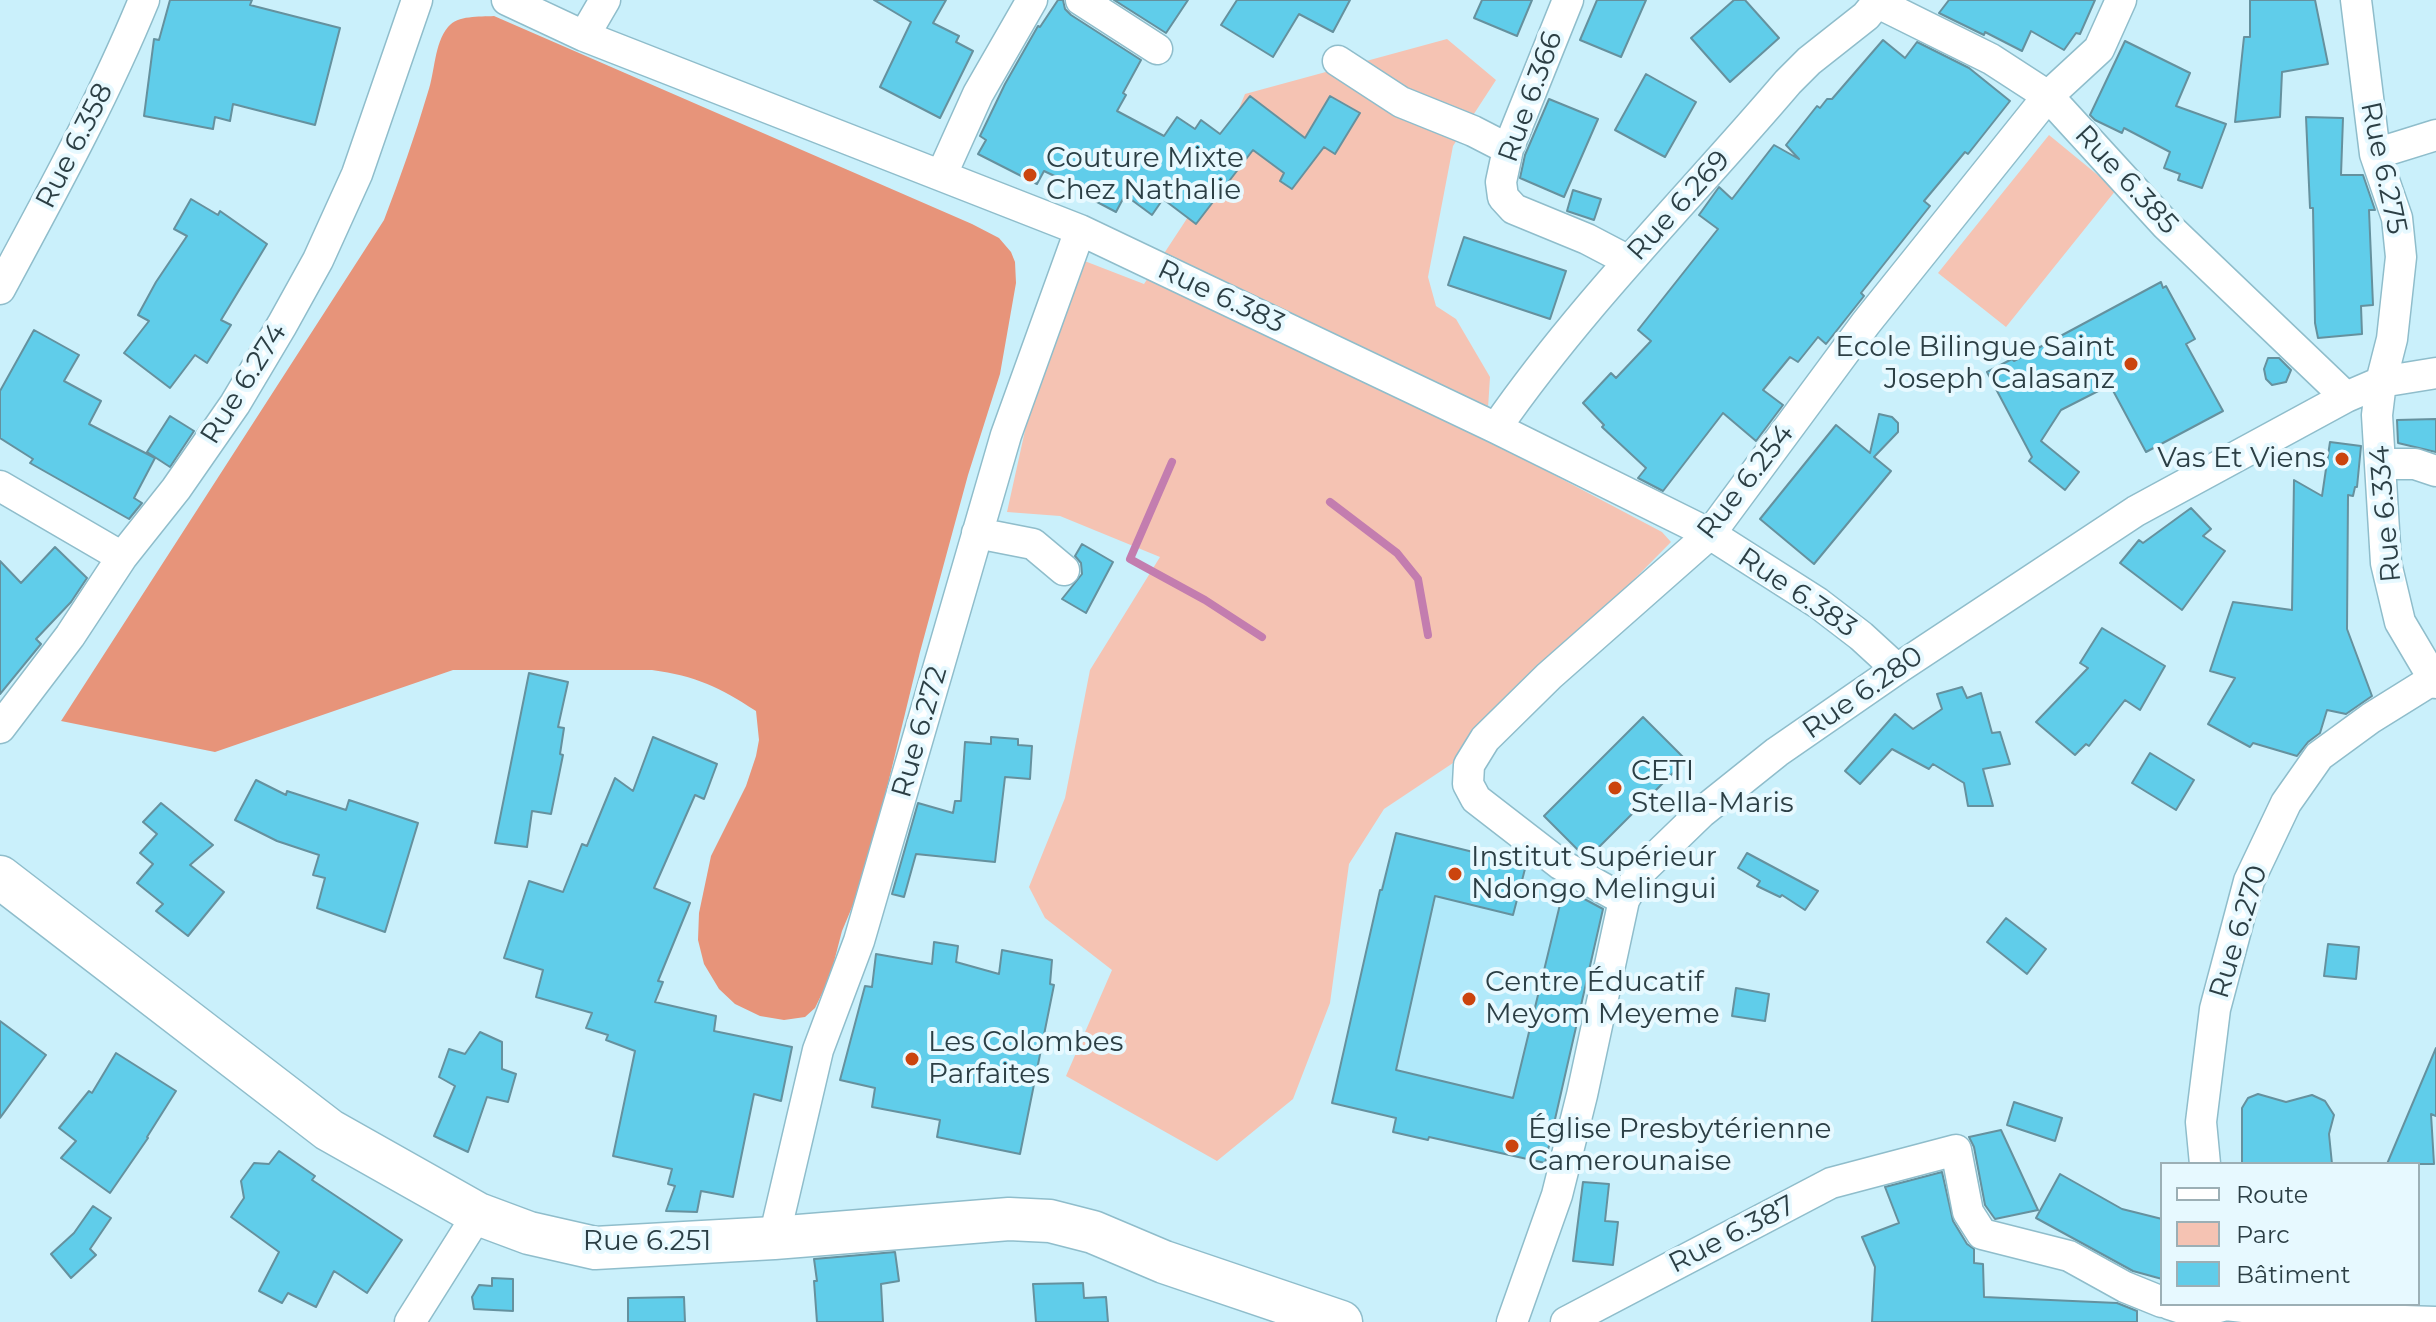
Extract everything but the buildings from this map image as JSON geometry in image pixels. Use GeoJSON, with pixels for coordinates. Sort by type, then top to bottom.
{"type":"FeatureCollection","features":[{"type":"Feature","properties":{"kind":"main road","name":"Rue 6.251"},"geometry":{"type":"LineString","coordinates":[[0,877],[329,1130],[478,1214],[529,1233],[595,1248],[774,1238],[1009,1219],[1050,1221],[1093,1232],[1164,1262],[1341,1322]]}},
{"type":"Feature","properties":{"kind":"street","name":"Rue 6.358"},"geometry":{"type":"LineString","coordinates":[[0,289],[72,155],[144,0]]}},
{"type":"Feature","properties":{"kind":"street","name":"Rue 6.274"},"geometry":{"type":"LineString","coordinates":[[0,728],[70,636],[122,557],[176,489],[235,404],[318,260],[357,174],[417,0]]}},
{"type":"Feature","properties":{"kind":"street","name":"Rue 6.383"},"geometry":{"type":"LineString","coordinates":[[507,0],[584,36],[1080,230],[1496,428],[1710,534],[1818,603],[1897,669]]}},
{"type":"Feature","properties":{"kind":"street"},"geometry":{"type":"LineString","coordinates":[[584,36],[605,0]]}},
{"type":"Feature","properties":{"kind":"street"},"geometry":{"type":"LineString","coordinates":[[942,174],[978,94],[1032,0]]}},
{"type":"Feature","properties":{"kind":"street"},"geometry":{"type":"LineString","coordinates":[[1081,0],[1157,49]]}},
{"type":"Feature","properties":{"kind":"street","name":"Rue 6.366"},"geometry":{"type":"LineString","coordinates":[[1568,0],[1508,149],[1501,182],[1503,197],[1514,209],[1587,239],[1629,261]]}},
{"type":"Feature","properties":{"kind":"street","name":"Rue 6.254"},"geometry":{"type":"LineString","coordinates":[[1624,900],[1560,864],[1476,799],[1468,784],[1469,765],[1485,739],[1549,676],[1710,534],[1866,323],[2048,96],[2099,49],[2121,0]]}},
{"type":"Feature","properties":{"kind":"street","name":"Rue 6.275"},"geometry":{"type":"LineString","coordinates":[[2356,0],[2375,154],[2397,218],[2401,257],[2392,339],[2381,382]]}},
{"type":"Feature","properties":{"kind":"street","name":"Rue 6.385"},"geometry":{"type":"LineString","coordinates":[[1879,1],[1991,59],[2048,96],[2166,225],[2346,397]]}},
{"type":"Feature","properties":{"kind":"street","name":"Rue 6.269"},"geometry":{"type":"LineString","coordinates":[[1496,428],[1517,396],[1629,261],[1788,82],[1809,61],[1866,16],[1879,1]]}},
{"type":"Feature","properties":{"kind":"street"},"geometry":{"type":"LineString","coordinates":[[1338,61],[1401,102],[1473,131],[1508,149]]}},
{"type":"Feature","properties":{"kind":"street"},"geometry":{"type":"LineString","coordinates":[[2375,154],[2436,135]]}},
{"type":"Feature","properties":{"kind":"street","name":"Rue 6.272"},"geometry":{"type":"LineString","coordinates":[[774,1238],[818,1050],[859,941],[1006,435],[1080,230]]}},
{"type":"Feature","properties":{"kind":"street","name":"Rue 6.280"},"geometry":{"type":"LineString","coordinates":[[1512,1322],[1557,1195],[1624,900],[1640,872],[1702,812],[1777,752],[2136,511],[2346,397],[2381,382],[2436,373]]}},
{"type":"Feature","properties":{"kind":"street","name":"Rue 6.334"},"geometry":{"type":"LineString","coordinates":[[2381,382],[2377,415],[2386,563],[2400,622],[2434,681]]}},
{"type":"Feature","properties":{"kind":"street"},"geometry":{"type":"LineString","coordinates":[[2380,464],[2415,464],[2436,471]]}},
{"type":"Feature","properties":{"kind":"street"},"geometry":{"type":"LineString","coordinates":[[0,486],[122,557]]}},
{"type":"Feature","properties":{"kind":"street"},"geometry":{"type":"LineString","coordinates":[[977,533],[1033,544],[1064,570]]}},
{"type":"Feature","properties":{"kind":"street","name":"Rue 6.270"},"geometry":{"type":"LineString","coordinates":[[2205,1162],[2201,1122],[2215,1009],[2249,881],[2286,803],[2319,756],[2371,718],[2434,681]]}},
{"type":"Feature","properties":{"kind":"street","name":"Rue 6.387"},"geometry":{"type":"LineString","coordinates":[[1566,1322],[1831,1183],[1956,1150],[1968,1212],[1982,1234],[2069,1256],[2125,1287],[2160,1301]]}},
{"type":"Feature","properties":{"kind":"street"},"geometry":{"type":"LineString","coordinates":[[410,1322],[478,1214]]}},
{"type":"Feature","properties":{"kind":"street"},"geometry":{"type":"LineString","coordinates":[[2175,1306],[2197,1313],[2226,1310],[2435,1322]]}},
{"type":"Feature","properties":{"kind":"shaded area"},"geometry":{"type":"Polygon","coordinates":[[[494,16],[972,224],[999,238],[1015,262],[1016,283],[1000,374],[968,475],[920,652],[866,874],[842,931],[830,977],[815,1008],[805,1017],[784,1020],[760,1016],[735,1004],[719,989],[704,964],[698,940],[699,913],[711,856],[746,786],[759,740],[756,711],[707,684],[652,670],[453,670],[215,752],[61,721],[384,220],[418,125],[443,34],[457,20],[494,16]]]}},
{"type":"Feature","properties":{"kind":"shaded area","name":"Centre Éducatif Meyom Meyeme"},"geometry":{"type":"Polygon","coordinates":[[[1396,833],[1569,874],[1607,894],[1545,1163],[1430,1137],[1428,1140],[1393,1132],[1396,1118],[1332,1103],[1380,890],[1396,833]]]}},
{"type":"Feature","properties":{"kind":"green space"},"geometry":{"type":"Polygon","coordinates":[[[1447,39],[1496,80],[1453,146],[1428,277],[1436,306],[1456,319],[1490,377],[1486,439],[1662,532],[1671,542],[1453,763],[1384,809],[1349,864],[1330,1003],[1293,1099],[1217,1161],[1066,1076],[1112,970],[1045,918],[1029,887],[1065,798],[1090,670],[1160,557],[1060,516],[1007,512],[1028,417],[1082,260],[1144,284],[1205,191],[1245,94],[1447,39]]]}},
{"type":"Feature","properties":{"kind":"green space"},"geometry":{"type":"Polygon","coordinates":[[[2049,135],[2116,190],[2006,327],[1938,273],[2049,135]]]}},
{"type":"Feature","properties":{"kind":"waterway"},"geometry":{"type":"LineString","coordinates":[[1172,462],[1130,559],[1205,600],[1262,637]]}},
{"type":"Feature","properties":{"kind":"waterway"},"geometry":{"type":"LineString","coordinates":[[1330,502],[1397,553],[1418,579],[1428,635]]}},
{"type":"Feature","properties":{"kind":"place","name":"Couture Mixte Chez Nathalie"},"geometry":{"type":"Point","coordinates":[1030,175]}},
{"type":"Feature","properties":{"kind":"place","name":"Ecole Bilingue Saint Joseph Calasanz"},"geometry":{"type":"Point","coordinates":[2131,364]}},
{"type":"Feature","properties":{"kind":"place","name":"Vas Et Viens"},"geometry":{"type":"Point","coordinates":[2342,459]}},
{"type":"Feature","properties":{"kind":"place","name":"CETI Stella-Maris"},"geometry":{"type":"Point","coordinates":[1615,788]}},
{"type":"Feature","properties":{"kind":"place","name":"Institut Supérieur Ndongo Melingui"},"geometry":{"type":"Point","coordinates":[1455,874]}},
{"type":"Feature","properties":{"kind":"place","name":"Centre Éducatif Meyom Meyeme"},"geometry":{"type":"Point","coordinates":[1469,999]}},
{"type":"Feature","properties":{"kind":"place","name":"Les Colombes Parfaites"},"geometry":{"type":"Point","coordinates":[912,1059]}},
{"type":"Feature","properties":{"kind":"place","name":"Église Presbytérienne Camerounaise"},"geometry":{"type":"Point","coordinates":[1512,1146]}}]}
